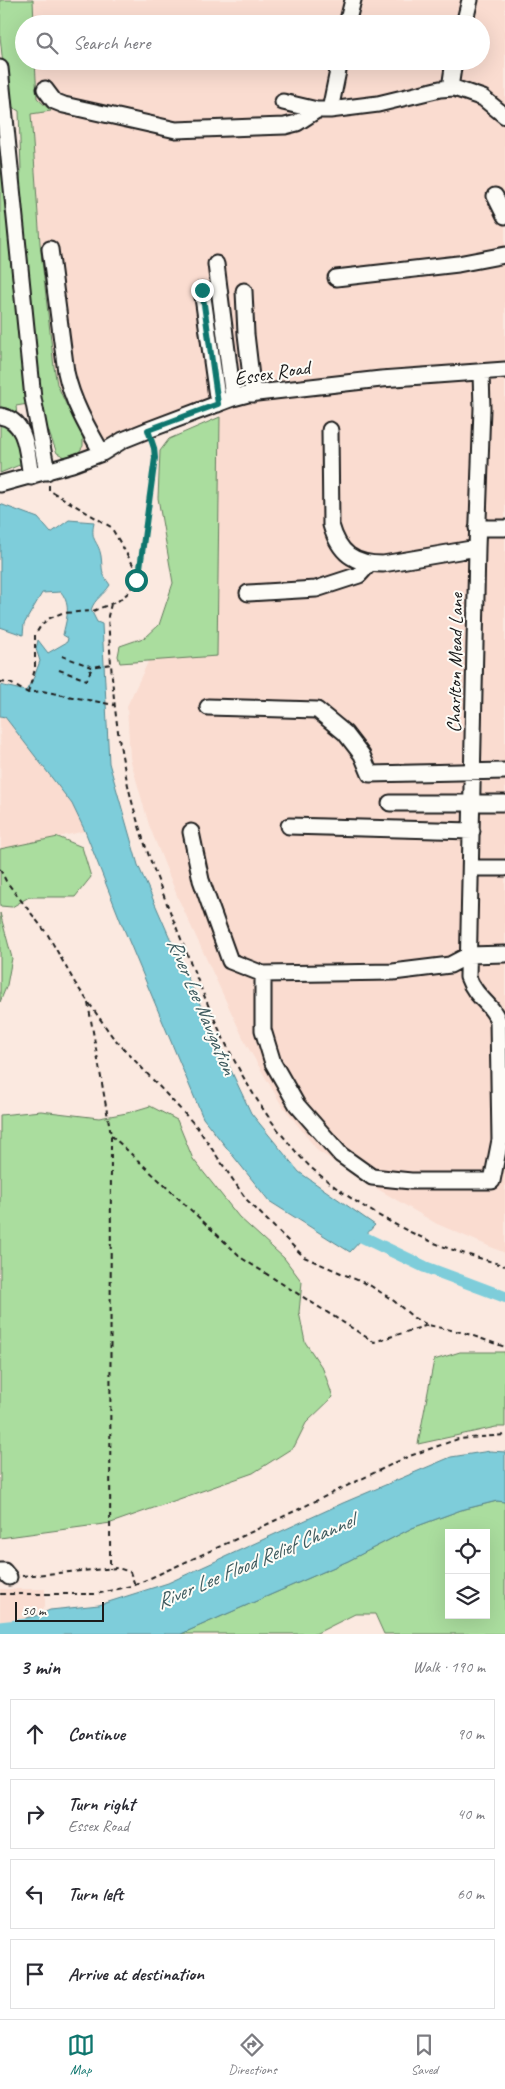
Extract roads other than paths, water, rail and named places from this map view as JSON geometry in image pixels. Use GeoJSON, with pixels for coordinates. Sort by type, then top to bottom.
{"type":"FeatureCollection","features":[{"type":"Feature","properties":{"kind":"street"},"geometry":{"type":"LineString","coordinates":[[349,15],[353,0]]}},
{"type":"Feature","properties":{"kind":"street"},"geometry":{"type":"LineString","coordinates":[[466,15],[470,0]]}},
{"type":"Feature","properties":{"kind":"street"},"geometry":{"type":"LineString","coordinates":[[0,68],[33,398],[47,472]]}},
{"type":"Feature","properties":{"kind":"street"},"geometry":{"type":"LineString","coordinates":[[44,89],[54,101],[64,105],[176,130],[285,126],[297,123],[323,110],[337,70]]}},
{"type":"Feature","properties":{"kind":"street"},"geometry":{"type":"LineString","coordinates":[[450,88],[453,70]]}},
{"type":"Feature","properties":{"kind":"street"},"geometry":{"type":"LineString","coordinates":[[283,102],[323,110],[378,104],[450,88],[482,98],[505,116]]}},
{"type":"Feature","properties":{"kind":"street"},"geometry":{"type":"LineString","coordinates":[[495,196],[505,216]]}},
{"type":"Feature","properties":{"kind":"street"},"geometry":{"type":"LineString","coordinates":[[50,249],[70,390],[102,453]]}},
{"type":"Feature","properties":{"kind":"street"},"geometry":{"type":"LineString","coordinates":[[336,278],[458,264],[505,255]]}},
{"type":"Feature","properties":{"kind":"street"},"geometry":{"type":"LineString","coordinates":[[216,264],[234,398]]}},
{"type":"Feature","properties":{"kind":"street"},"geometry":{"type":"LineString","coordinates":[[202,290],[218,404]]}},
{"type":"Feature","properties":{"kind":"street"},"geometry":{"type":"LineString","coordinates":[[244,291],[246,334],[253,394]]}},
{"type":"Feature","properties":{"kind":"street","name":"Essex Road"},"geometry":{"type":"LineString","coordinates":[[0,484],[31,477],[102,453],[123,440],[234,398],[253,394],[381,379],[505,370]]}},
{"type":"Feature","properties":{"kind":"street","name":"Charlton Mead Lane"},"geometry":{"type":"LineString","coordinates":[[263,974],[263,1030],[273,1064],[298,1105],[341,1155],[372,1177],[411,1181],[492,1180],[500,1140],[498,1021],[495,1012],[473,989],[468,977],[472,868],[477,528],[482,408],[480,373]]}},
{"type":"Feature","properties":{"kind":"street"},"geometry":{"type":"LineString","coordinates":[[0,416],[13,420],[22,431],[31,477]]}},
{"type":"Feature","properties":{"kind":"street"},"geometry":{"type":"LineString","coordinates":[[330,430],[331,525],[335,539],[344,552],[356,560],[369,564],[383,564],[477,548]]}},
{"type":"Feature","properties":{"kind":"street"},"geometry":{"type":"LineString","coordinates":[[477,528],[505,528]]}},
{"type":"Feature","properties":{"kind":"street"},"geometry":{"type":"LineString","coordinates":[[248,593],[316,589],[359,575],[369,564]]}},
{"type":"Feature","properties":{"kind":"street"},"geometry":{"type":"LineString","coordinates":[[208,708],[317,710],[345,733],[362,755],[370,774],[505,771]]}},
{"type":"Feature","properties":{"kind":"street"},"geometry":{"type":"LineString","coordinates":[[390,803],[505,803]]}},
{"type":"Feature","properties":{"kind":"street"},"geometry":{"type":"LineString","coordinates":[[289,826],[472,831]]}},
{"type":"Feature","properties":{"kind":"street"},"geometry":{"type":"LineString","coordinates":[[190,832],[201,880],[230,961],[263,974],[393,972],[450,965],[469,955],[505,954]]}},
{"type":"Feature","properties":{"kind":"street"},"geometry":{"type":"LineString","coordinates":[[472,868],[505,868]]}},
{"type":"Feature","properties":{"kind":"water"},"geometry":{"type":"Polygon","coordinates":[[[0,504],[38,518],[51,533],[69,520],[94,522],[93,534],[100,551],[103,574],[110,585],[91,610],[97,622],[102,624],[109,763],[138,865],[183,968],[251,1113],[299,1172],[375,1225],[350,1252],[269,1201],[203,1118],[85,831],[72,804],[5,717],[0,716],[0,685],[26,691],[40,661],[36,649],[38,640],[48,653],[67,642],[68,638],[63,635],[67,608],[61,592],[42,593],[24,624],[23,635],[0,627],[0,504]]]}},
{"type":"Feature","properties":{"kind":"water"},"geometry":{"type":"Polygon","coordinates":[[[490,1451],[505,1452],[505,1502],[497,1501],[461,1510],[412,1528],[348,1561],[181,1634],[30,1634],[26,1629],[26,1618],[50,1610],[99,1605],[168,1583],[343,1503],[451,1457],[490,1451]]]}},
{"type":"Feature","properties":{"kind":"waterway","name":"River Lee Navigation"},"geometry":{"type":"LineString","coordinates":[[348,1230],[425,1267],[505,1297]]}},
{"type":"Feature","properties":{"kind":"waterway","name":"River Lee Flood Relief Channel"},"geometry":{"type":"LineString","coordinates":[[0,1632],[56,1626]]}}]}
